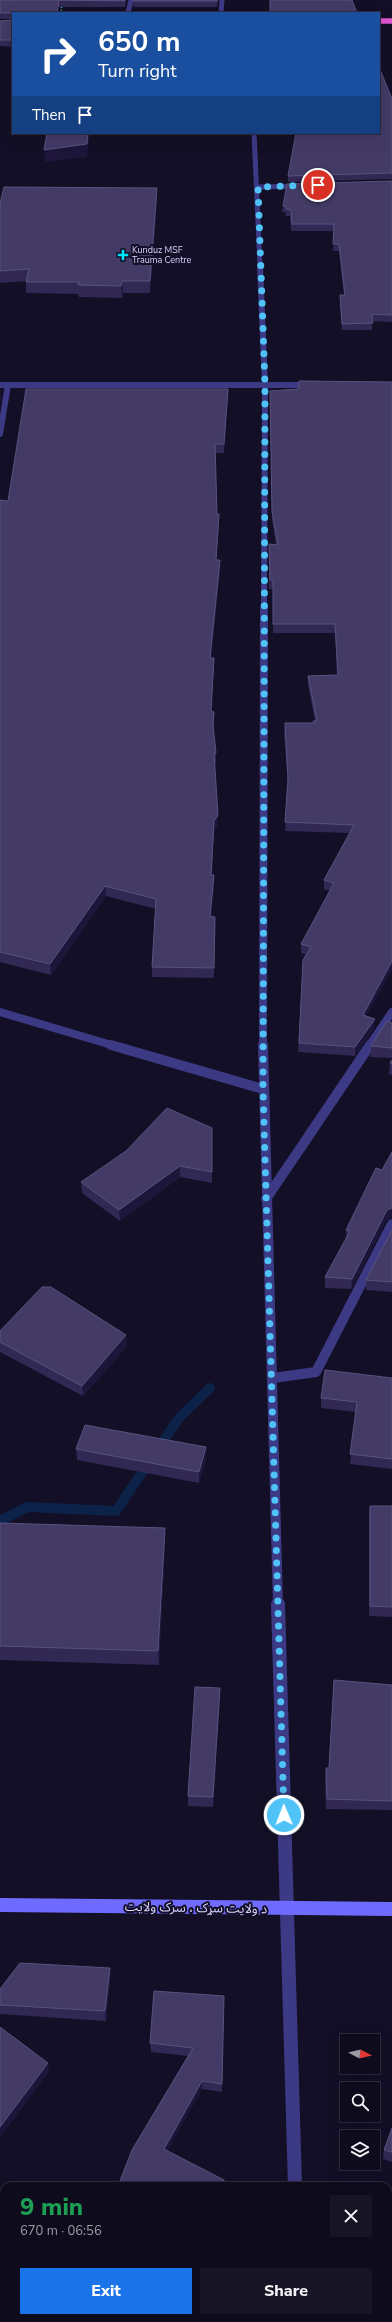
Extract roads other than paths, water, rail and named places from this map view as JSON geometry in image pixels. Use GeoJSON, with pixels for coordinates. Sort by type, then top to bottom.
{"type":"FeatureCollection","features":[{"type":"Feature","properties":{"kind":"highway"},"geometry":{"type":"LineString","coordinates":[[380,21],[392,21]]}},
{"type":"Feature","properties":{"kind":"main road","name":"د ولایت سړک ، سرک ولایت"},"geometry":{"type":"LineString","coordinates":[[0,1905],[392,1910]]}},
{"type":"Feature","properties":{"kind":"street"},"geometry":{"type":"LineString","coordinates":[[128,12],[131,0]]}},
{"type":"Feature","properties":{"kind":"street"},"geometry":{"type":"LineString","coordinates":[[221,12],[222,0]]}},
{"type":"Feature","properties":{"kind":"street"},"geometry":{"type":"LineString","coordinates":[[254,134],[258,187],[265,385],[263,1089],[273,1378],[295,2182]]}},
{"type":"Feature","properties":{"kind":"street"},"geometry":{"type":"LineString","coordinates":[[258,187],[306,186]]}},
{"type":"Feature","properties":{"kind":"street"},"geometry":{"type":"LineString","coordinates":[[0,385],[321,384]]}},
{"type":"Feature","properties":{"kind":"street"},"geometry":{"type":"LineString","coordinates":[[0,434],[8,385]]}},
{"type":"Feature","properties":{"kind":"street"},"geometry":{"type":"LineString","coordinates":[[0,1012],[263,1089]]}},
{"type":"Feature","properties":{"kind":"street"},"geometry":{"type":"LineString","coordinates":[[266,1199],[392,1012]]}},
{"type":"Feature","properties":{"kind":"street"},"geometry":{"type":"LineString","coordinates":[[273,1378],[316,1372],[392,1224]]}},
{"type":"Feature","properties":{"kind":"waterway"},"geometry":{"type":"LineString","coordinates":[[0,1521],[27,1507],[116,1511],[179,1418],[210,1388]]}},
{"type":"Feature","properties":{"kind":"place","name":"Kunduz MSF Trauma Centre"},"geometry":{"type":"Point","coordinates":[123,255]}}]}
